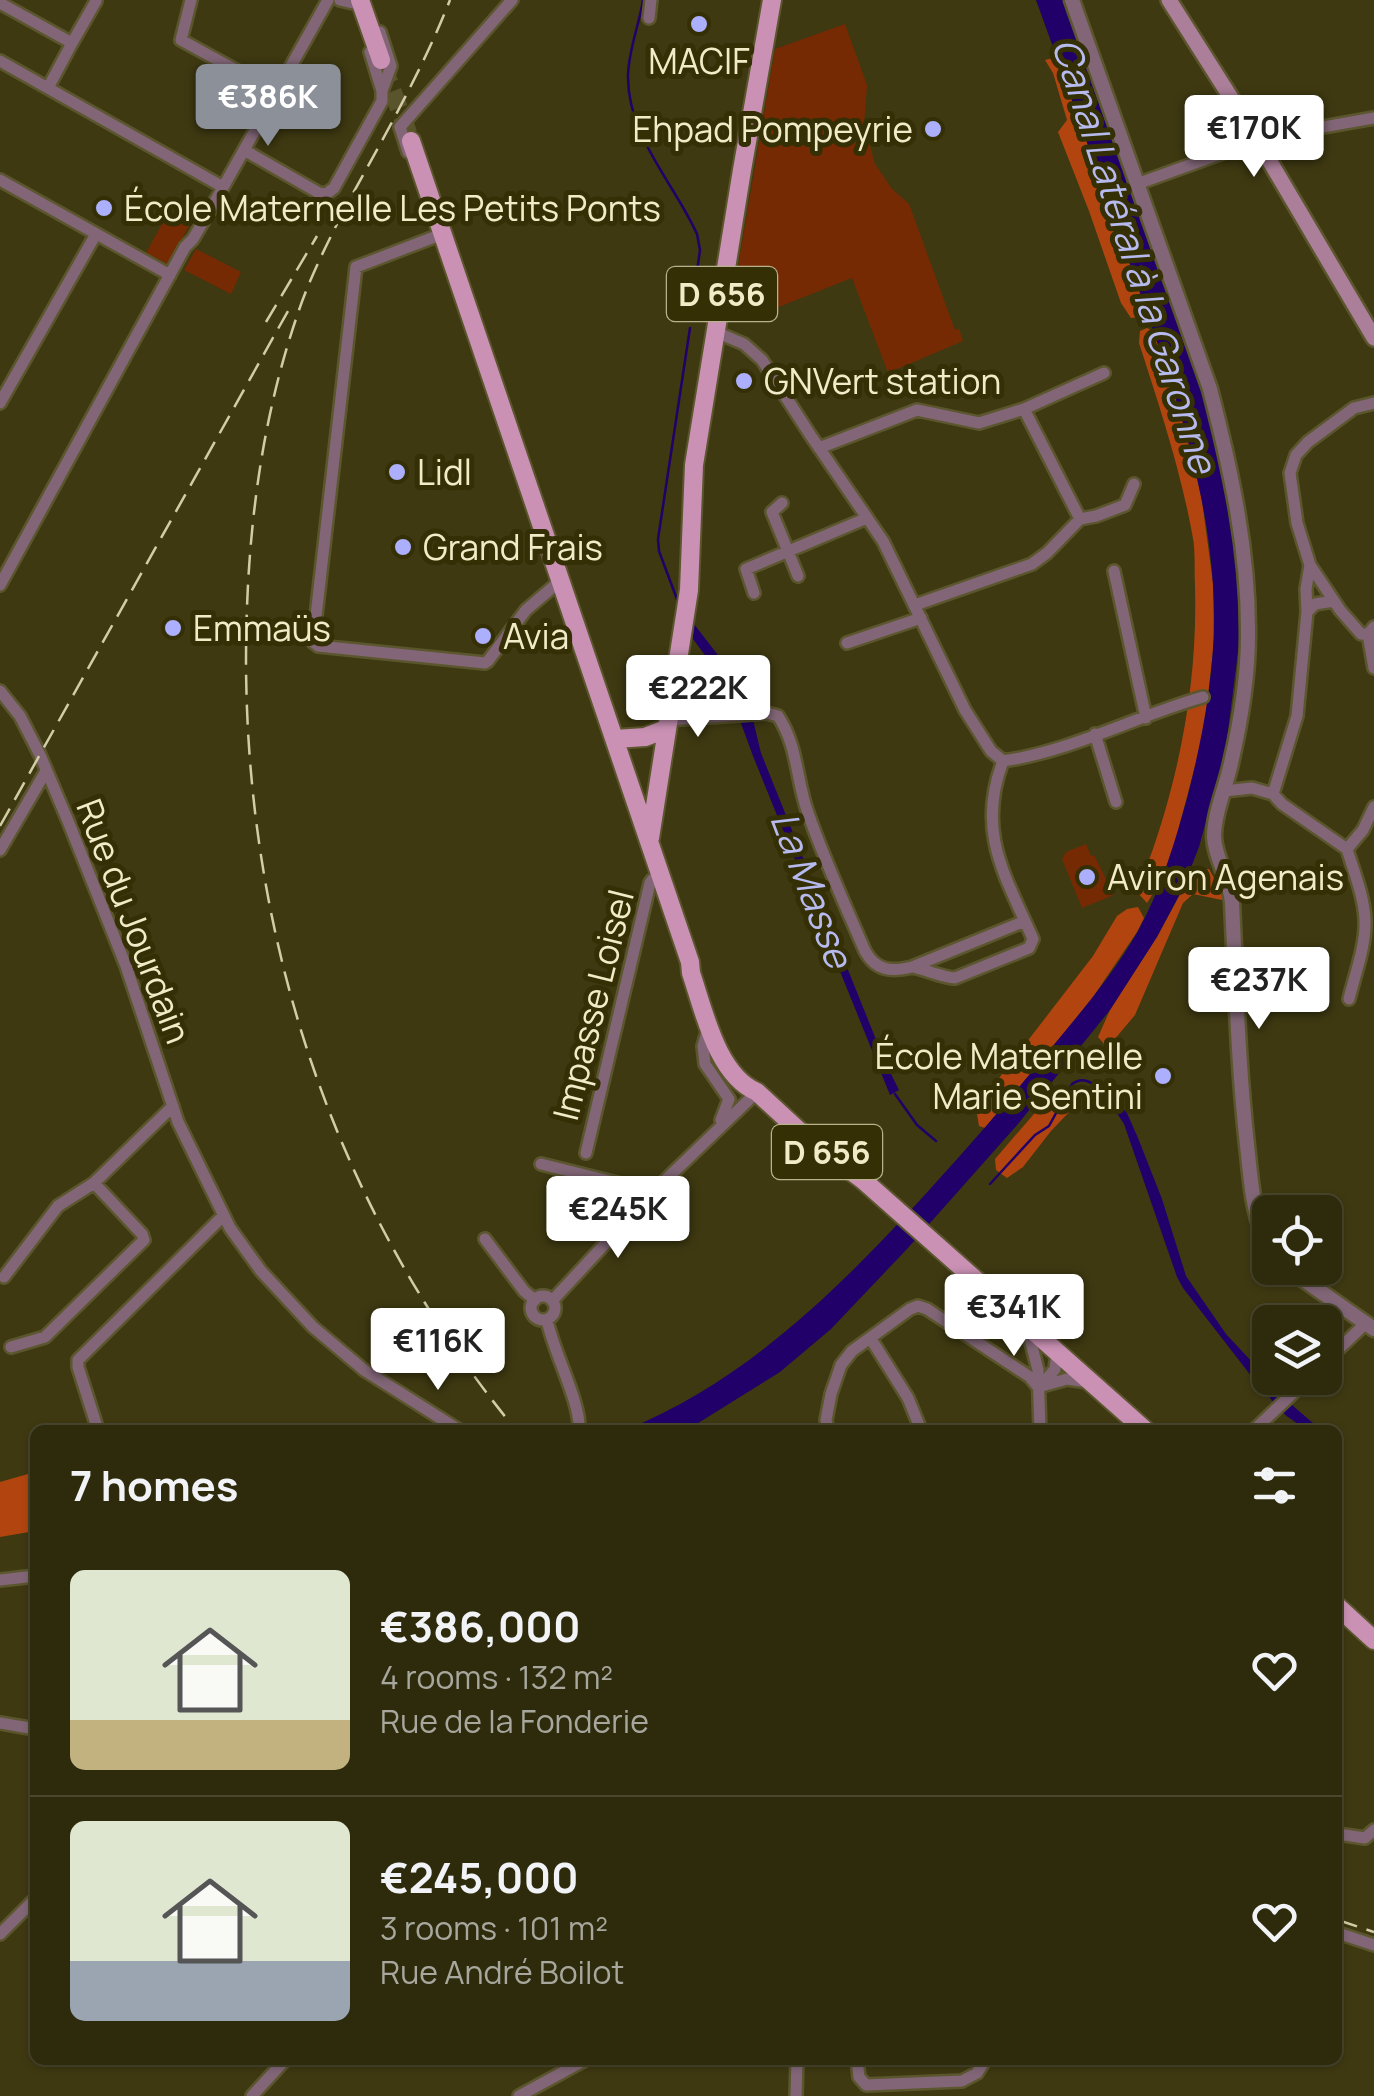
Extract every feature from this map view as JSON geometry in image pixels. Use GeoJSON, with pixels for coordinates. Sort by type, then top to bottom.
{"type":"FeatureCollection","features":[{"type":"Feature","properties":{"kind":"main road","name":"D 656"},"geometry":{"type":"LineString","coordinates":[[650,843],[689,590],[694,465],[772,0]]}},
{"type":"Feature","properties":{"kind":"main road"},"geometry":{"type":"LineString","coordinates":[[1169,0],[1374,338]]}},
{"type":"Feature","properties":{"kind":"main road"},"geometry":{"type":"LineString","coordinates":[[352,1],[380,60]]}},
{"type":"Feature","properties":{"kind":"main road"},"geometry":{"type":"LineString","coordinates":[[411,140],[616,739],[645,737],[666,727]]}},
{"type":"Feature","properties":{"kind":"main road","name":"D 656"},"geometry":{"type":"LineString","coordinates":[[637,802],[666,727]]}},
{"type":"Feature","properties":{"kind":"main road","name":"D 656"},"geometry":{"type":"LineString","coordinates":[[616,739],[691,973],[714,1029]]}},
{"type":"Feature","properties":{"kind":"main road"},"geometry":{"type":"LineString","coordinates":[[637,802],[657,791]]}},
{"type":"Feature","properties":{"kind":"main road","name":"D 656"},"geometry":{"type":"LineString","coordinates":[[690,962],[698,971],[722,1060],[739,1080],[863,1180],[1138,1425]]}},
{"type":"Feature","properties":{"kind":"main road"},"geometry":{"type":"LineString","coordinates":[[1342,1612],[1374,1640]]}},
{"type":"Feature","properties":{"kind":"street"},"geometry":{"type":"LineString","coordinates":[[191,0],[181,40],[276,92]]}},
{"type":"Feature","properties":{"kind":"street"},"geometry":{"type":"LineString","coordinates":[[0,586],[170,275],[328,0]]}},
{"type":"Feature","properties":{"kind":"street"},"geometry":{"type":"LineString","coordinates":[[244,150],[319,192],[326,194],[334,188],[382,101],[390,66],[369,0]]}},
{"type":"Feature","properties":{"kind":"street"},"geometry":{"type":"LineString","coordinates":[[460,291],[453,282],[400,127],[512,0]]}},
{"type":"Feature","properties":{"kind":"street"},"geometry":{"type":"LineString","coordinates":[[649,18],[650,0]]}},
{"type":"Feature","properties":{"kind":"street"},"geometry":{"type":"LineString","coordinates":[[1072,0],[1210,389],[1238,508],[1248,637],[1242,703],[1214,838],[1232,899],[1240,1077],[1254,1195]]}},
{"type":"Feature","properties":{"kind":"street"},"geometry":{"type":"LineString","coordinates":[[352,1],[382,91]]}},
{"type":"Feature","properties":{"kind":"street"},"geometry":{"type":"LineString","coordinates":[[48,88],[96,2]]}},
{"type":"Feature","properties":{"kind":"street"},"geometry":{"type":"LineString","coordinates":[[0,3],[72,43]]}},
{"type":"Feature","properties":{"kind":"street"},"geometry":{"type":"LineString","coordinates":[[0,61],[224,187]]}},
{"type":"Feature","properties":{"kind":"street"},"geometry":{"type":"LineString","coordinates":[[411,116],[463,279],[460,291]]}},
{"type":"Feature","properties":{"kind":"street"},"geometry":{"type":"LineString","coordinates":[[1138,184],[1256,140],[1374,118]]}},
{"type":"Feature","properties":{"kind":"street"},"geometry":{"type":"LineString","coordinates":[[0,180],[170,275]]}},
{"type":"Feature","properties":{"kind":"street"},"geometry":{"type":"LineString","coordinates":[[0,403],[96,234]]}},
{"type":"Feature","properties":{"kind":"street"},"geometry":{"type":"LineString","coordinates":[[437,236],[356,266],[313,642],[318,646],[484,662],[526,610],[560,581]]}},
{"type":"Feature","properties":{"kind":"street"},"geometry":{"type":"LineString","coordinates":[[716,332],[744,344],[762,360],[868,518],[966,710],[991,751],[1003,761],[1203,697]]}},
{"type":"Feature","properties":{"kind":"street"},"geometry":{"type":"LineString","coordinates":[[819,448],[918,410],[979,423],[1024,409],[1104,373]]}},
{"type":"Feature","properties":{"kind":"street"},"geometry":{"type":"LineString","coordinates":[[1374,403],[1354,408],[1308,442],[1296,455],[1290,473],[1297,523],[1310,565],[1360,634],[1371,631],[1374,668]]}},
{"type":"Feature","properties":{"kind":"street"},"geometry":{"type":"LineString","coordinates":[[1024,409],[1080,519]]}},
{"type":"Feature","properties":{"kind":"street"},"geometry":{"type":"LineString","coordinates":[[915,605],[1032,564],[1080,519],[1125,505],[1134,484]]}},
{"type":"Feature","properties":{"kind":"street"},"geometry":{"type":"LineString","coordinates":[[782,503],[772,512],[798,576]]}},
{"type":"Feature","properties":{"kind":"street"},"geometry":{"type":"LineString","coordinates":[[754,593],[746,570],[868,518]]}},
{"type":"Feature","properties":{"kind":"street"},"geometry":{"type":"LineString","coordinates":[[1273,794],[1297,716],[1310,565]]}},
{"type":"Feature","properties":{"kind":"street"},"geometry":{"type":"LineString","coordinates":[[1114,571],[1146,718]]}},
{"type":"Feature","properties":{"kind":"street"},"geometry":{"type":"LineString","coordinates":[[1307,612],[1315,604],[1334,601]]}},
{"type":"Feature","properties":{"kind":"street"},"geometry":{"type":"LineString","coordinates":[[847,644],[921,618]]}},
{"type":"Feature","properties":{"kind":"street","name":"Rue du Jourdain"},"geometry":{"type":"LineString","coordinates":[[0,691],[20,716],[40,756],[126,966],[173,1106],[223,1216],[262,1271],[313,1326],[364,1370],[451,1425]]}},
{"type":"Feature","properties":{"kind":"street"},"geometry":{"type":"LineString","coordinates":[[666,727],[728,716],[778,716],[790,739],[808,815],[869,959],[877,966],[896,971],[912,967],[1025,921]]}},
{"type":"Feature","properties":{"kind":"street"},"geometry":{"type":"LineString","coordinates":[[1095,734],[1116,802]]}},
{"type":"Feature","properties":{"kind":"street"},"geometry":{"type":"LineString","coordinates":[[912,967],[955,978],[1029,948],[1032,939],[995,846],[991,826],[994,785],[1003,761]]}},
{"type":"Feature","properties":{"kind":"street"},"geometry":{"type":"LineString","coordinates":[[0,850],[46,771]]}},
{"type":"Feature","properties":{"kind":"street"},"geometry":{"type":"LineString","coordinates":[[1224,791],[1252,788],[1273,794],[1347,849],[1365,919],[1349,999]]}},
{"type":"Feature","properties":{"kind":"street"},"geometry":{"type":"LineString","coordinates":[[1347,849],[1363,830],[1374,807]]}},
{"type":"Feature","properties":{"kind":"street","name":"Impasse Loisel"},"geometry":{"type":"LineString","coordinates":[[586,1153],[650,883],[660,876]]}},
{"type":"Feature","properties":{"kind":"street"},"geometry":{"type":"LineString","coordinates":[[938,956],[938,973]]}},
{"type":"Feature","properties":{"kind":"street"},"geometry":{"type":"LineString","coordinates":[[714,1029],[708,1027],[703,1046],[705,1064],[729,1099],[717,1128]]}},
{"type":"Feature","properties":{"kind":"street"},"geometry":{"type":"LineString","coordinates":[[552,1301],[652,1192],[757,1092]]}},
{"type":"Feature","properties":{"kind":"street"},"geometry":{"type":"LineString","coordinates":[[4,1277],[58,1206],[94,1184],[173,1106]]}},
{"type":"Feature","properties":{"kind":"street"},"geometry":{"type":"LineString","coordinates":[[541,1164],[652,1192]]}},
{"type":"Feature","properties":{"kind":"street"},"geometry":{"type":"LineString","coordinates":[[12,1346],[45,1337],[144,1240],[94,1184]]}},
{"type":"Feature","properties":{"kind":"street"},"geometry":{"type":"LineString","coordinates":[[96,1425],[78,1360],[223,1216]]}},
{"type":"Feature","properties":{"kind":"street"},"geometry":{"type":"LineString","coordinates":[[485,1239],[535,1300]]}},
{"type":"Feature","properties":{"kind":"street"},"geometry":{"type":"LineString","coordinates":[[1311,1285],[1370,1326],[1342,1348]]}},
{"type":"Feature","properties":{"kind":"street"},"geometry":{"type":"LineString","coordinates":[[544,1296],[552,1301],[555,1310],[547,1320],[532,1313],[535,1300],[544,1296]]}},
{"type":"Feature","properties":{"kind":"street"},"geometry":{"type":"LineString","coordinates":[[827,1425],[831,1394],[841,1365],[852,1352],[918,1306],[1040,1386]]}},
{"type":"Feature","properties":{"kind":"street"},"geometry":{"type":"LineString","coordinates":[[547,1320],[578,1412],[579,1425]]}},
{"type":"Feature","properties":{"kind":"street"},"geometry":{"type":"LineString","coordinates":[[1027,1327],[1038,1370],[1040,1425]]}},
{"type":"Feature","properties":{"kind":"street"},"geometry":{"type":"LineString","coordinates":[[872,1339],[908,1398],[919,1425]]}},
{"type":"Feature","properties":{"kind":"street"},"geometry":{"type":"LineString","coordinates":[[1038,1370],[1057,1354]]}},
{"type":"Feature","properties":{"kind":"street"},"geometry":{"type":"LineString","coordinates":[[1040,1386],[1055,1369],[1057,1354]]}},
{"type":"Feature","properties":{"kind":"street"},"geometry":{"type":"LineString","coordinates":[[1040,1386],[1067,1379],[1091,1383]]}},
{"type":"Feature","properties":{"kind":"street"},"geometry":{"type":"LineString","coordinates":[[1259,1425],[1290,1395]]}},
{"type":"Feature","properties":{"kind":"street"},"geometry":{"type":"LineString","coordinates":[[0,1580],[30,1577]]}},
{"type":"Feature","properties":{"kind":"street"},"geometry":{"type":"LineString","coordinates":[[0,1722],[30,1729]]}},
{"type":"Feature","properties":{"kind":"street"},"geometry":{"type":"LineString","coordinates":[[1342,1834],[1370,1834]]}},
{"type":"Feature","properties":{"kind":"street"},"geometry":{"type":"LineString","coordinates":[[0,1934],[30,1903]]}},
{"type":"Feature","properties":{"kind":"street"},"geometry":{"type":"LineString","coordinates":[[1342,1934],[1374,1945]]}},
{"type":"Feature","properties":{"kind":"street"},"geometry":{"type":"LineString","coordinates":[[252,2096],[281,2065]]}},
{"type":"Feature","properties":{"kind":"street"},"geometry":{"type":"LineString","coordinates":[[520,2096],[575,2065]]}},
{"type":"Feature","properties":{"kind":"street"},"geometry":{"type":"LineString","coordinates":[[796,2096],[797,2065]]}},
{"type":"Feature","properties":{"kind":"street"},"geometry":{"type":"LineString","coordinates":[[858,2065],[859,2077],[866,2085],[962,2081],[981,2065]]}},
{"type":"Feature","properties":{"kind":"shaded area"},"geometry":{"type":"Polygon","coordinates":[[[845,24],[867,85],[864,124],[875,164],[892,189],[909,204],[955,330],[959,329],[963,341],[888,373],[852,278],[743,321],[734,290],[775,49],[845,24]]]}},
{"type":"Feature","properties":{"kind":"shaded area"},"geometry":{"type":"Polygon","coordinates":[[[1057,57],[1148,316],[1131,318],[1121,303],[1058,132],[1067,120],[1053,73],[1045,60],[1057,57]]]}},
{"type":"Feature","properties":{"kind":"shaded area"},"geometry":{"type":"Polygon","coordinates":[[[167,215],[189,226],[168,264],[146,253],[167,215]]]}},
{"type":"Feature","properties":{"kind":"shaded area"},"geometry":{"type":"Polygon","coordinates":[[[196,249],[241,272],[231,294],[184,270],[196,249]]]}},
{"type":"Feature","properties":{"kind":"shaded area"},"geometry":{"type":"Polygon","coordinates":[[[1140,331],[1153,331],[1185,424],[1202,501],[1213,583],[1214,641],[1204,732],[1174,846],[1161,881],[1147,903],[1137,892],[1163,818],[1182,742],[1193,665],[1195,587],[1194,546],[1187,509],[1139,343],[1140,331]]]}},
{"type":"Feature","properties":{"kind":"shaded area","name":"Aviron Agenais"},"geometry":{"type":"Polygon","coordinates":[[[1086,844],[1114,895],[1082,908],[1062,859],[1066,852],[1086,844]]]}},
{"type":"Feature","properties":{"kind":"shaded area"},"geometry":{"type":"Polygon","coordinates":[[[1209,869],[1222,892],[1222,900],[1193,894],[1183,903],[1135,1015],[1103,1053],[1105,1045],[1098,1037],[1110,1010],[1190,876],[1209,869]]]}},
{"type":"Feature","properties":{"kind":"shaded area"},"geometry":{"type":"Polygon","coordinates":[[[1138,907],[1144,918],[1137,932],[1091,1000],[985,1128],[979,1126],[976,1108],[1093,956],[1117,916],[1138,907]]]}},
{"type":"Feature","properties":{"kind":"shaded area"},"geometry":{"type":"Polygon","coordinates":[[[1065,1091],[1074,1107],[1023,1167],[1007,1178],[996,1170],[995,1159],[1052,1093],[1065,1091]]]}},
{"type":"Feature","properties":{"kind":"shaded area"},"geometry":{"type":"Polygon","coordinates":[[[30,1473],[30,1532],[0,1537],[0,1482],[30,1473]]]}},
{"type":"Feature","properties":{"kind":"water","name":"Canal Latéral à la Garonne"},"geometry":{"type":"Polygon","coordinates":[[[1036,0],[1063,0],[1174,308],[1211,422],[1229,500],[1238,582],[1239,644],[1226,747],[1199,847],[1157,937],[1110,1010],[1018,1124],[831,1329],[780,1372],[695,1425],[636,1425],[721,1380],[765,1348],[885,1238],[971,1144],[1090,1001],[1120,960],[1154,899],[1194,769],[1205,717],[1214,638],[1213,585],[1203,505],[1160,349],[1036,0]]]}},
{"type":"Feature","properties":{"kind":"water"},"geometry":{"type":"Polygon","coordinates":[[[694,624],[748,699],[761,753],[899,1090],[890,1095],[727,685],[693,639],[694,624]]]}},
{"type":"Feature","properties":{"kind":"water"},"geometry":{"type":"Polygon","coordinates":[[[1101,1085],[1127,1113],[1162,1199],[1186,1276],[1226,1334],[1252,1362],[1252,1377],[1177,1277],[1124,1124],[1096,1090],[1101,1085]]]}},
{"type":"Feature","properties":{"kind":"water"},"geometry":{"type":"Polygon","coordinates":[[[1268,1395],[1277,1395],[1315,1425],[1300,1425],[1268,1395]]]}},
{"type":"Feature","properties":{"kind":"waterway","name":"La Masse"},"geometry":{"type":"LineString","coordinates":[[643,0],[628,67],[630,99],[644,140],[697,234],[700,250],[691,314]]}},
{"type":"Feature","properties":{"kind":"waterway","name":"La Masse"},"geometry":{"type":"LineString","coordinates":[[678,602],[658,539],[690,328]]}},
{"type":"Feature","properties":{"kind":"waterway"},"geometry":{"type":"LineString","coordinates":[[990,1184],[1035,1135],[1049,1126],[1072,1084],[1086,1081],[1099,1088]]}},
{"type":"Feature","properties":{"kind":"waterway","name":"La Masse"},"geometry":{"type":"LineString","coordinates":[[895,1094],[917,1125],[936,1141]]}},
{"type":"Feature","properties":{"kind":"tunnel"},"geometry":{"type":"LineString","coordinates":[[383,66],[409,135]]}},
{"type":"Feature","properties":{"kind":"railway"},"geometry":{"type":"LineString","coordinates":[[339,219],[412,84],[450,0]]}},
{"type":"Feature","properties":{"kind":"railway"},"geometry":{"type":"LineString","coordinates":[[344,210],[298,313],[273,399],[257,486],[246,662],[251,767],[263,870],[284,971],[314,1070],[352,1165],[398,1257],[453,1346],[512,1425]]}},
{"type":"Feature","properties":{"kind":"railway"},"geometry":{"type":"LineString","coordinates":[[266,322],[317,236]]}},
{"type":"Feature","properties":{"kind":"railway"},"geometry":{"type":"LineString","coordinates":[[0,826],[288,311]]}},
{"type":"Feature","properties":{"kind":"railway"},"geometry":{"type":"LineString","coordinates":[[1342,1921],[1374,1932]]}},
{"type":"Feature","properties":{"kind":"place","name":"MACIF"},"geometry":{"type":"Point","coordinates":[699,24]}},
{"type":"Feature","properties":{"kind":"place","name":"Ehpad Pompeyrie"},"geometry":{"type":"Point","coordinates":[933,129]}},
{"type":"Feature","properties":{"kind":"place","name":"École Maternelle Les Petits Ponts"},"geometry":{"type":"Point","coordinates":[104,208]}},
{"type":"Feature","properties":{"kind":"place","name":"GNVert station"},"geometry":{"type":"Point","coordinates":[744,381]}},
{"type":"Feature","properties":{"kind":"place","name":"Lidl"},"geometry":{"type":"Point","coordinates":[397,472]}},
{"type":"Feature","properties":{"kind":"place","name":"Grand Frais"},"geometry":{"type":"Point","coordinates":[403,547]}},
{"type":"Feature","properties":{"kind":"place","name":"Emmaüs"},"geometry":{"type":"Point","coordinates":[173,628]}},
{"type":"Feature","properties":{"kind":"place","name":"Avia"},"geometry":{"type":"Point","coordinates":[483,636]}},
{"type":"Feature","properties":{"kind":"place","name":"Aviron Agenais"},"geometry":{"type":"Point","coordinates":[1087,877]}},
{"type":"Feature","properties":{"kind":"place","name":"École Maternelle Marie Sentini"},"geometry":{"type":"Point","coordinates":[1163,1076]}}]}
